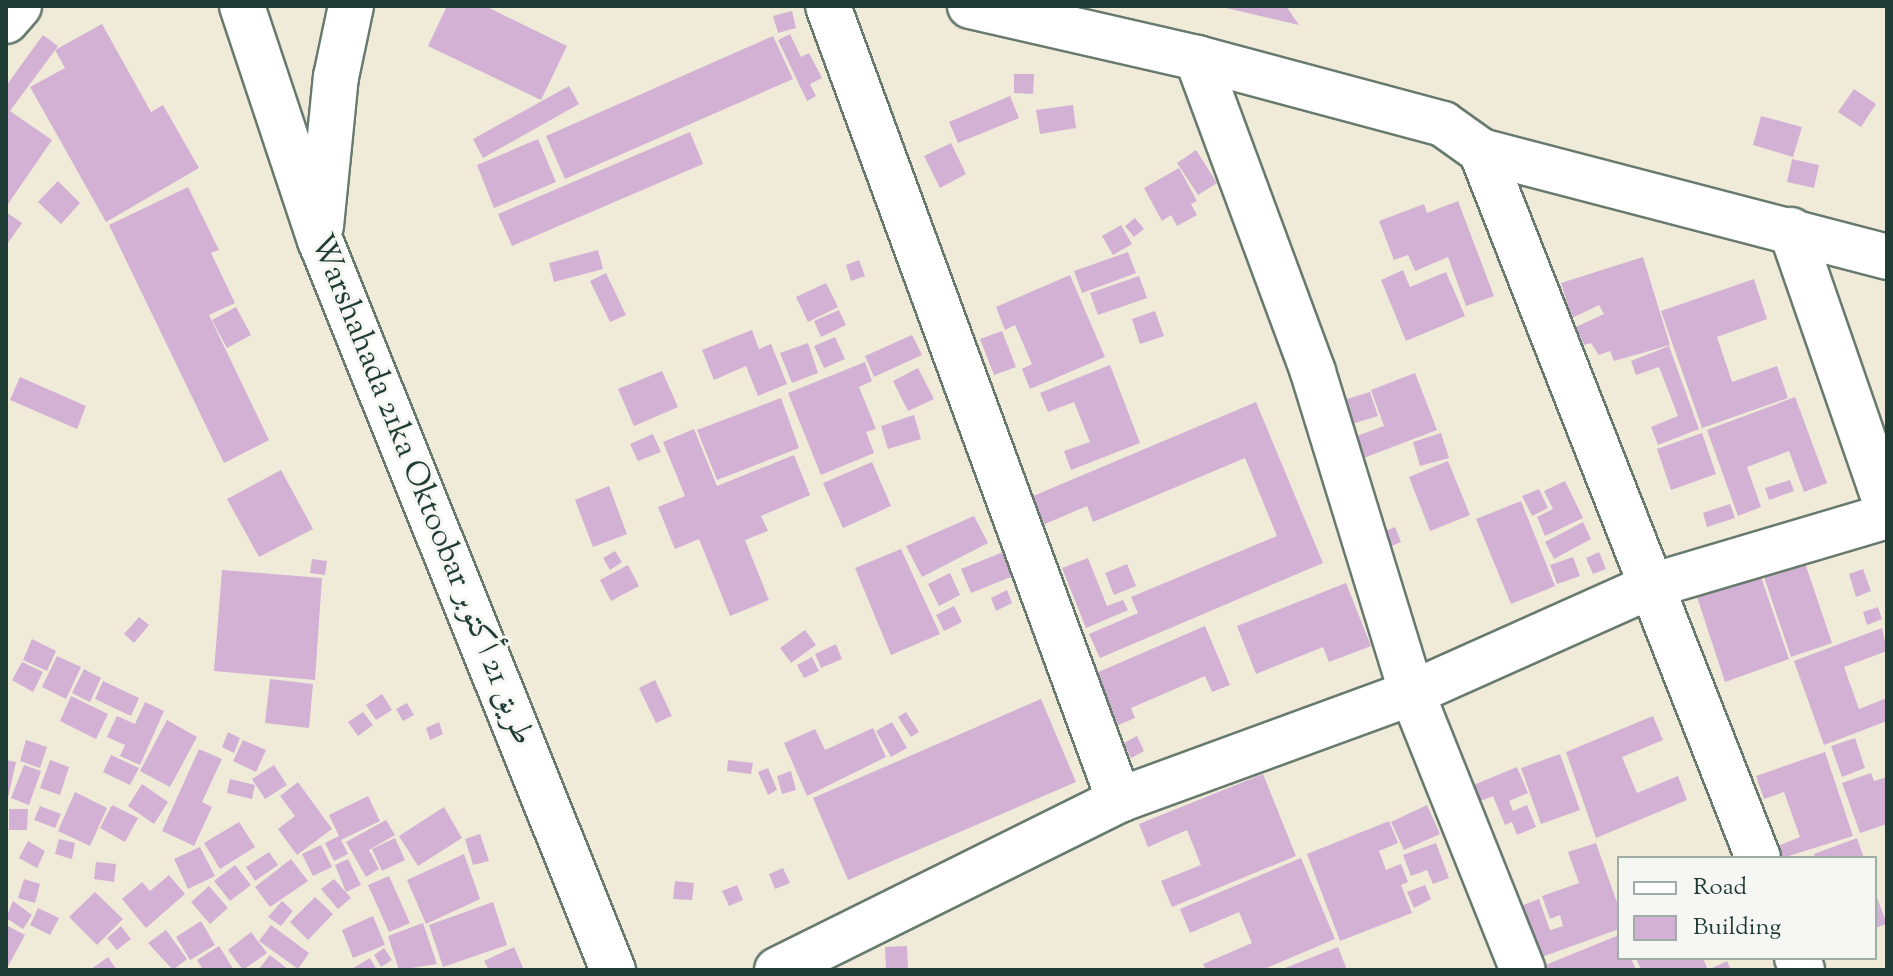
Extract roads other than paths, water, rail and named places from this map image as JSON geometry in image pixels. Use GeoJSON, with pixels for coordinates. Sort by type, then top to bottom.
{"type":"FeatureCollection","features":[{"type":"Feature","properties":{"kind":"main road"},"geometry":{"type":"LineString","coordinates":[[6,21],[19,6]]}},
{"type":"Feature","properties":{"kind":"main road","name":"Warshahada 21ka Oktoobar طريق 21 أكتوبر"},"geometry":{"type":"LineString","coordinates":[[242,6],[320,240],[613,970]]}},
{"type":"Feature","properties":{"kind":"main road"},"geometry":{"type":"LineString","coordinates":[[320,240],[336,77],[351,6]]}},
{"type":"Feature","properties":{"kind":"main road"},"geometry":{"type":"LineString","coordinates":[[828,6],[1119,800]]}},
{"type":"Feature","properties":{"kind":"main road"},"geometry":{"type":"LineString","coordinates":[[970,6],[1197,58],[1443,124],[1481,151],[1887,257]]}},
{"type":"Feature","properties":{"kind":"main road"},"geometry":{"type":"LineString","coordinates":[[1197,58],[1313,372],[1412,693],[1523,970]]}},
{"type":"Feature","properties":{"kind":"main road"},"geometry":{"type":"LineString","coordinates":[[1481,151],[1757,856]]}},
{"type":"Feature","properties":{"kind":"main road"},"geometry":{"type":"LineString","coordinates":[[1791,230],[1887,507]]}},
{"type":"Feature","properties":{"kind":"main road"},"geometry":{"type":"LineString","coordinates":[[777,970],[1119,800],[1412,693],[1651,586],[1887,516]]}}]}
